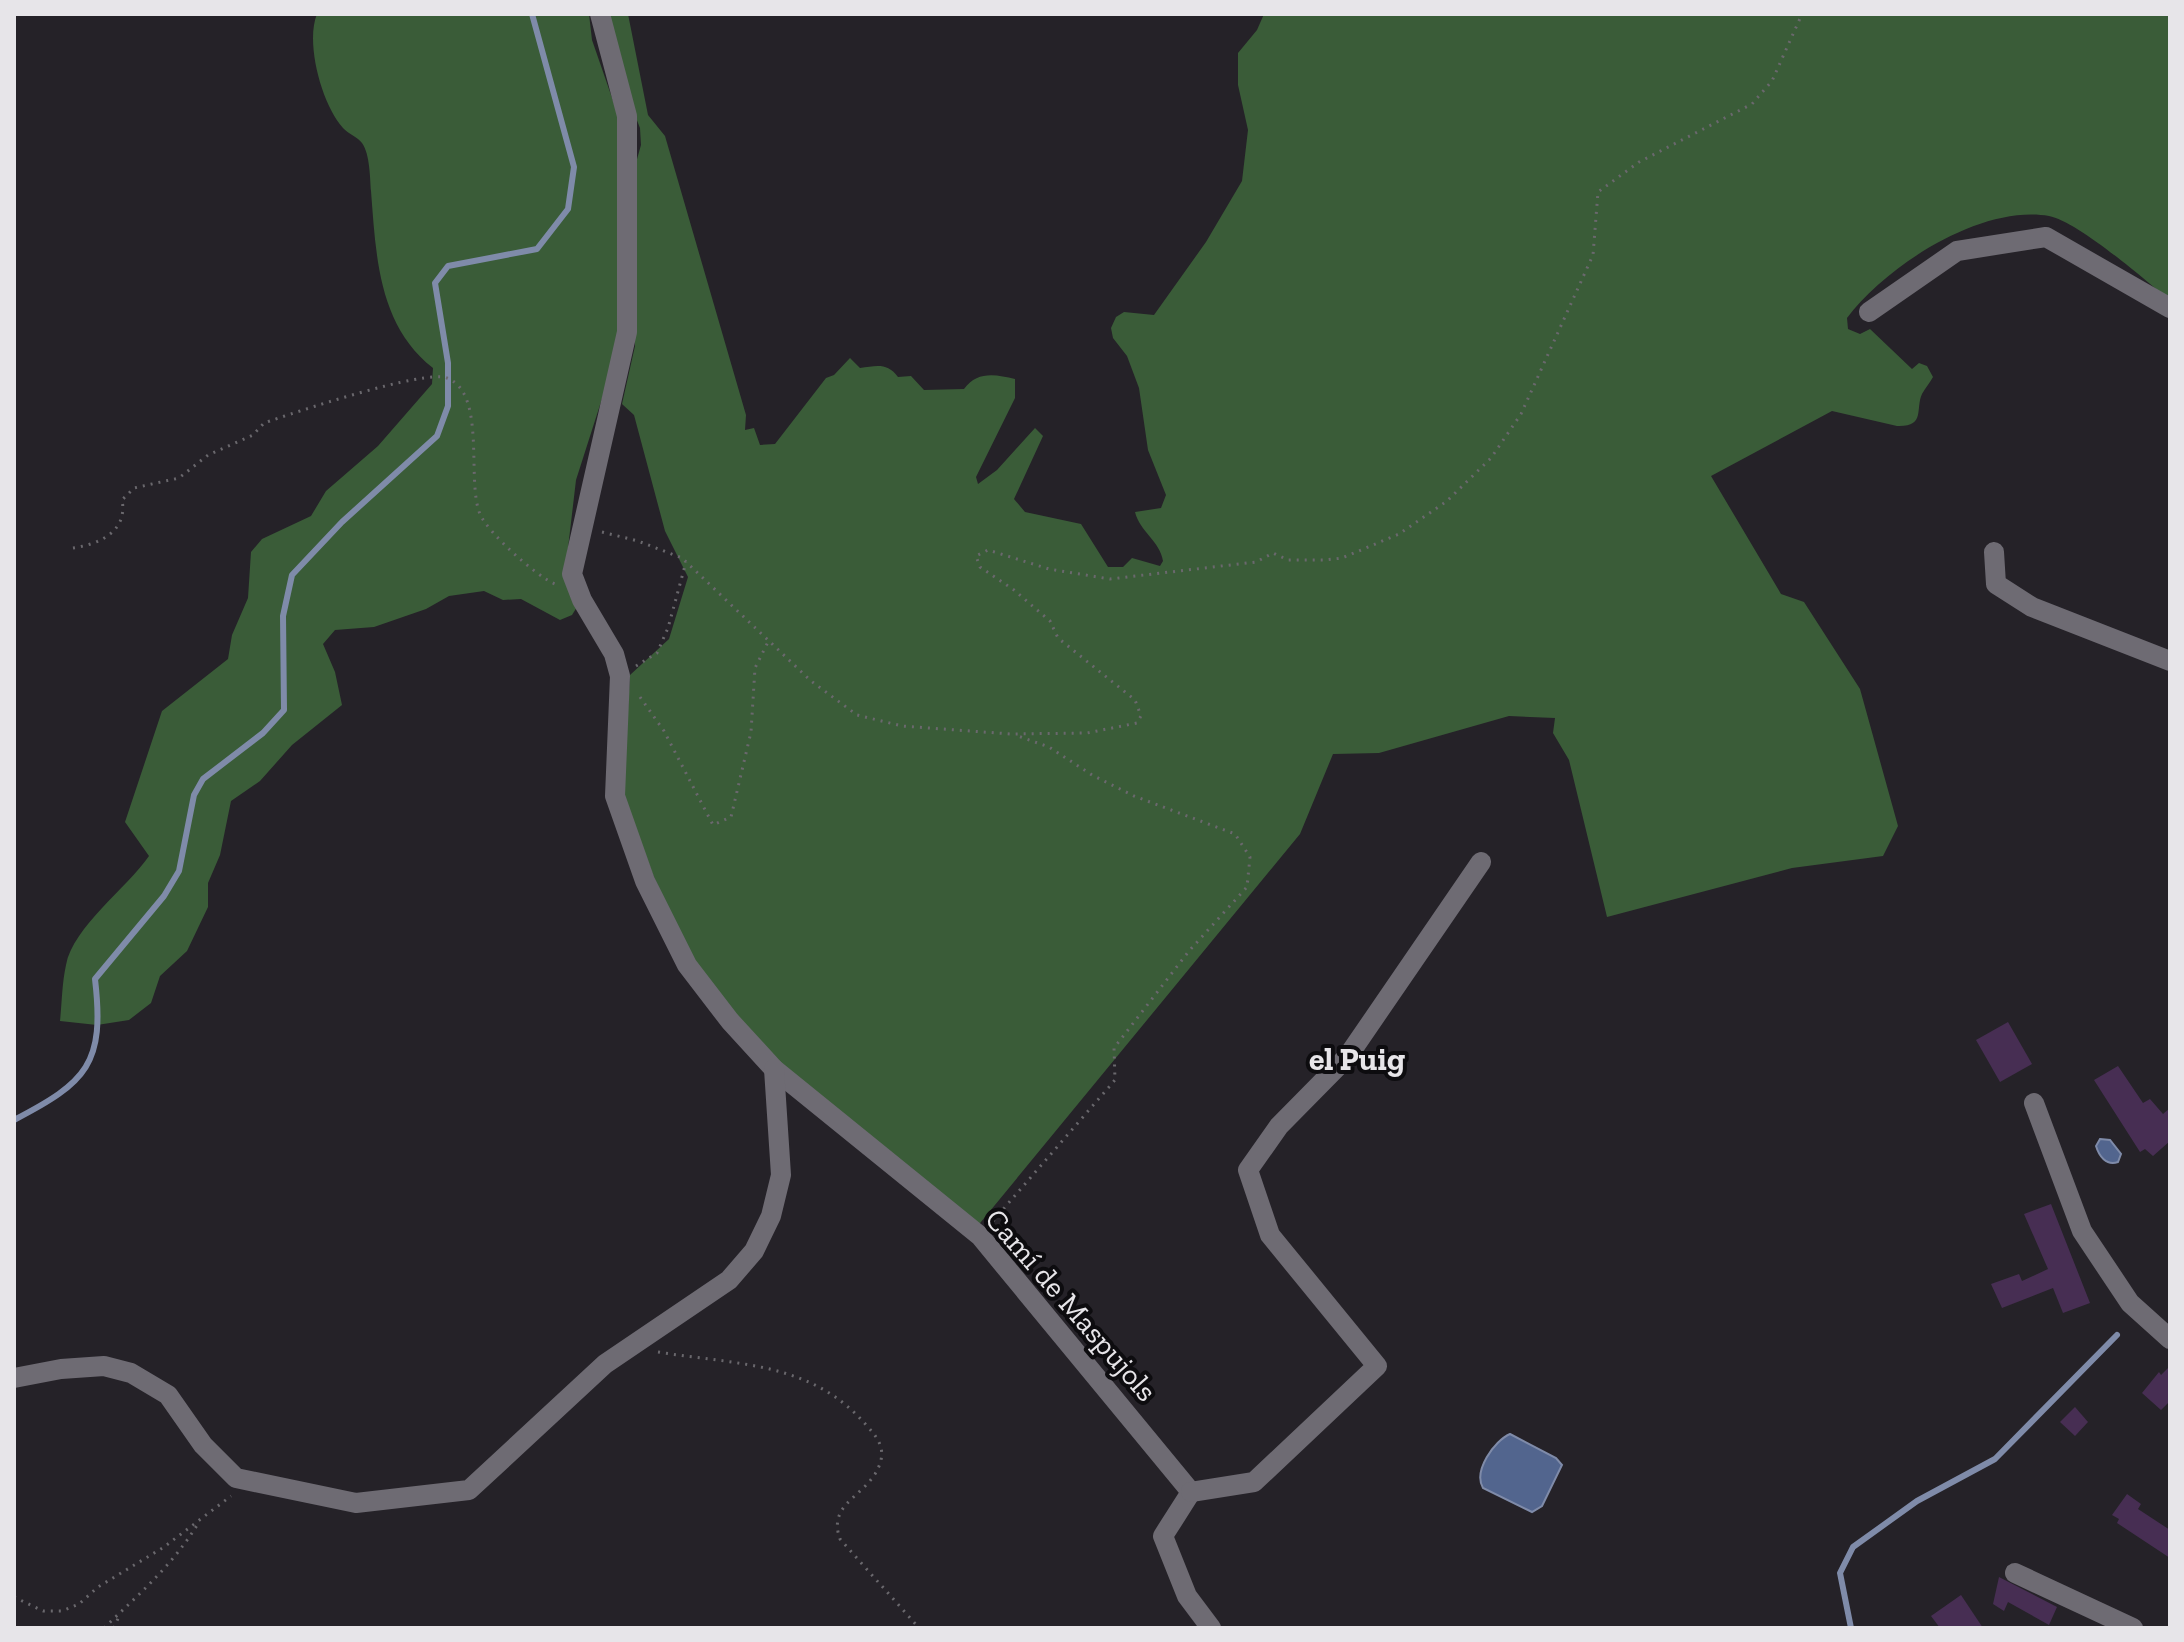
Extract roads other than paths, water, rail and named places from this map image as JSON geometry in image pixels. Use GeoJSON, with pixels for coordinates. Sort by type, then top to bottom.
{"type":"FeatureCollection","features":[{"type":"Feature","properties":{"kind":"street","name":"Camí de Maspujols"},"geometry":{"type":"LineString","coordinates":[[600,14],[627,116],[627,332],[580,527],[572,574],[616,662],[621,705],[615,796],[645,881],[687,965],[730,1021],[774,1069],[980,1236],[1191,1492]]}},
{"type":"Feature","properties":{"kind":"street"},"geometry":{"type":"LineString","coordinates":[[1869,312],[1957,251],[2046,237],[2170,308]]}},
{"type":"Feature","properties":{"kind":"street"},"geometry":{"type":"LineString","coordinates":[[1994,552],[1996,584],[2032,607],[2170,661]]}},
{"type":"Feature","properties":{"kind":"street"},"geometry":{"type":"LineString","coordinates":[[1211,1628],[1187,1596],[1163,1536],[1191,1492],[1254,1482],[1377,1366],[1270,1235],[1248,1170],[1279,1126],[1348,1056],[1481,862]]}},
{"type":"Feature","properties":{"kind":"street"},"geometry":{"type":"LineString","coordinates":[[14,1378],[61,1369],[104,1366],[131,1373],[168,1395],[203,1445],[236,1478],[356,1503],[469,1490],[625,1349],[729,1280],[754,1251],[771,1216],[781,1175],[774,1069]]}},
{"type":"Feature","properties":{"kind":"street"},"geometry":{"type":"LineString","coordinates":[[2034,1103],[2082,1231],[2130,1303],[2170,1339]]}},
{"type":"Feature","properties":{"kind":"street"},"geometry":{"type":"LineString","coordinates":[[2015,1573],[2133,1628]]}},
{"type":"Feature","properties":{"kind":"water"},"geometry":{"type":"Polygon","coordinates":[[[2100,1139],[2110,1140],[2121,1154],[2118,1162],[2110,1163],[2101,1157],[2096,1146],[2100,1139]]]}},
{"type":"Feature","properties":{"kind":"water"},"geometry":{"type":"Polygon","coordinates":[[[1510,1434],[1556,1458],[1562,1465],[1542,1506],[1532,1512],[1483,1488],[1481,1481],[1487,1457],[1510,1434]]]}},
{"type":"Feature","properties":{"kind":"waterway"},"geometry":{"type":"LineString","coordinates":[[14,1120],[59,1094],[86,1067],[97,1032],[95,979],[164,896],[179,871],[194,795],[203,779],[263,733],[284,710],[283,616],[292,575],[342,522],[437,436],[448,406],[448,363],[435,283],[448,266],[537,249],[568,209],[574,167],[532,14]]}},
{"type":"Feature","properties":{"kind":"waterway"},"geometry":{"type":"LineString","coordinates":[[1851,1628],[1840,1573],[1853,1547],[1917,1501],[1995,1459],[2117,1335]]}},
{"type":"Feature","properties":{"kind":"district","name":"el Puig"},"geometry":{"type":"Point","coordinates":[1357,1059]}}]}
